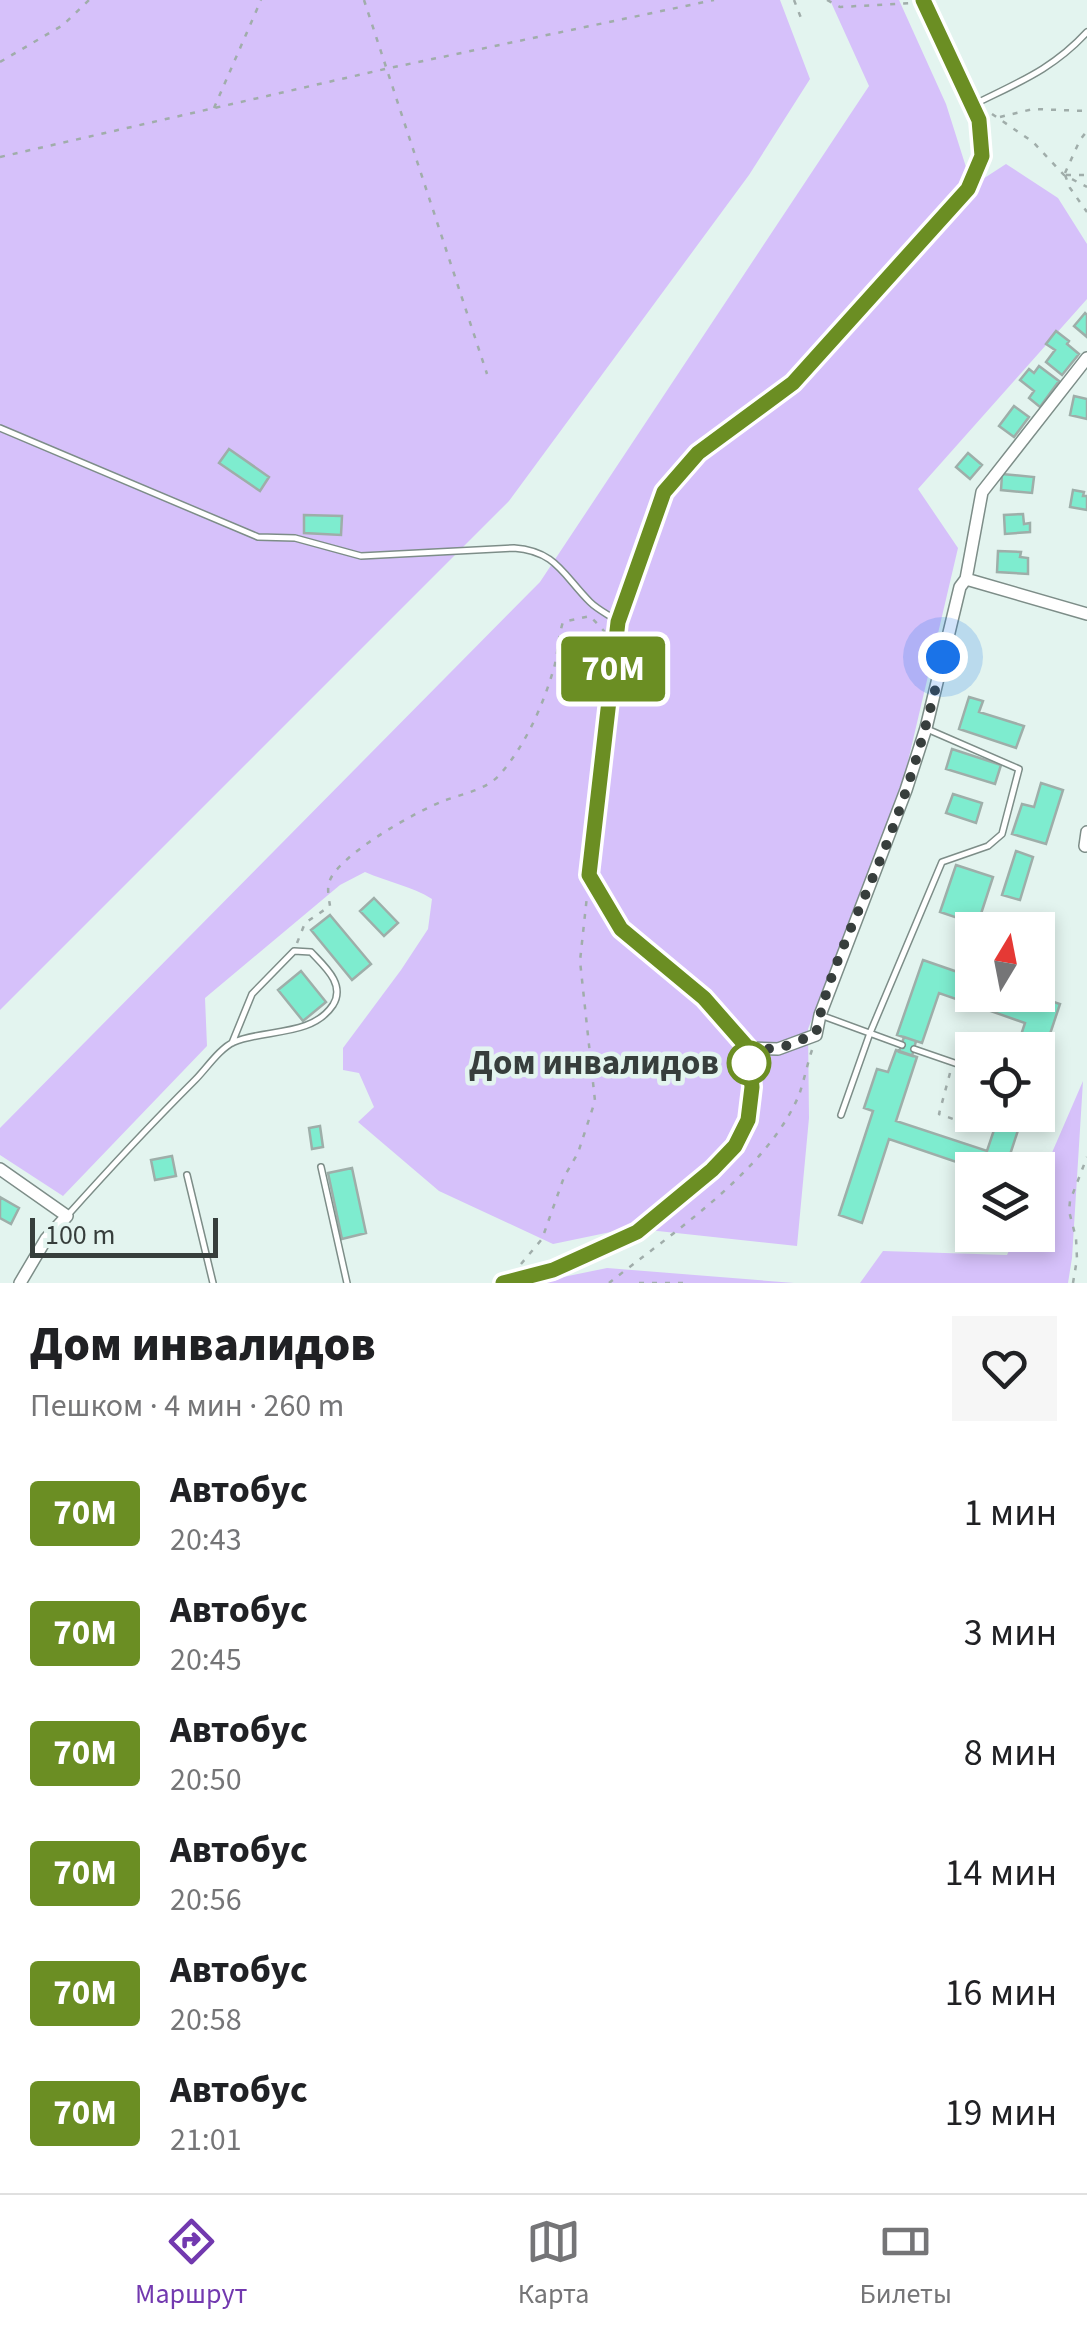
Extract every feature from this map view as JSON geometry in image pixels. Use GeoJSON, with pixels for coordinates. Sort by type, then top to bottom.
{"type":"FeatureCollection","features":[{"type":"Feature","properties":{"kind":"street"},"geometry":{"type":"LineString","coordinates":[[506,1283],[553,1270],[637,1232],[712,1170],[735,1146],[748,1120],[752,1087],[748,1048],[704,998],[621,929],[589,875],[618,622],[664,492],[698,453],[793,383],[968,189],[982,156],[979,120],[924,1]]}},
{"type":"Feature","properties":{"kind":"street"},"geometry":{"type":"LineString","coordinates":[[748,1048],[778,1049],[816,1034],[820,1014],[886,845],[926,728],[960,586],[966,579],[982,492],[1087,358]]}},
{"type":"Feature","properties":{"kind":"street"},"geometry":{"type":"LineString","coordinates":[[966,579],[1087,614]]}},
{"type":"Feature","properties":{"kind":"street"},"geometry":{"type":"LineString","coordinates":[[1086,846],[1087,832]]}},
{"type":"Feature","properties":{"kind":"street"},"geometry":{"type":"LineString","coordinates":[[0,1169],[67,1216],[46,1239],[20,1283]]}},
{"type":"Feature","properties":{"kind":"lane"},"geometry":{"type":"LineString","coordinates":[[972,106],[1048,68],[1087,32]]}},
{"type":"Feature","properties":{"kind":"lane"},"geometry":{"type":"LineString","coordinates":[[0,428],[258,537],[295,538],[361,556],[535,550],[555,563],[592,604],[618,622]]}},
{"type":"Feature","properties":{"kind":"lane"},"geometry":{"type":"LineString","coordinates":[[841,1115],[870,1033],[942,862],[988,846],[1002,834],[1019,769],[926,728]]}},
{"type":"Feature","properties":{"kind":"lane"},"geometry":{"type":"LineString","coordinates":[[67,1216],[141,1134],[232,1043],[252,994],[294,951],[311,952],[332,976],[338,992],[333,1005],[315,1021],[289,1031],[232,1043]]}},
{"type":"Feature","properties":{"kind":"lane"},"geometry":{"type":"LineString","coordinates":[[820,1014],[902,1044]]}},
{"type":"Feature","properties":{"kind":"lane"},"geometry":{"type":"LineString","coordinates":[[914,1049],[953,1062]]}},
{"type":"Feature","properties":{"kind":"lane"},"geometry":{"type":"LineString","coordinates":[[321,1168],[347,1283]]}},
{"type":"Feature","properties":{"kind":"lane"},"geometry":{"type":"LineString","coordinates":[[187,1175],[214,1283]]}},
{"type":"Feature","properties":{"kind":"path"},"geometry":{"type":"LineString","coordinates":[[0,62],[64,26],[89,0]]}},
{"type":"Feature","properties":{"kind":"path"},"geometry":{"type":"LineString","coordinates":[[213,110],[261,0]]}},
{"type":"Feature","properties":{"kind":"path"},"geometry":{"type":"LineString","coordinates":[[364,0],[487,374]]}},
{"type":"Feature","properties":{"kind":"path"},"geometry":{"type":"LineString","coordinates":[[0,158],[714,0]]}},
{"type":"Feature","properties":{"kind":"path"},"geometry":{"type":"LineString","coordinates":[[794,0],[801,18]]}},
{"type":"Feature","properties":{"kind":"path"},"geometry":{"type":"LineString","coordinates":[[826,0],[840,7],[924,1]]}},
{"type":"Feature","properties":{"kind":"path"},"geometry":{"type":"LineString","coordinates":[[972,106],[998,117],[1033,142],[1064,175],[1087,212]]}},
{"type":"Feature","properties":{"kind":"path"},"geometry":{"type":"LineString","coordinates":[[998,117],[1033,109],[1087,111]]}},
{"type":"Feature","properties":{"kind":"path"},"geometry":{"type":"LineString","coordinates":[[1064,175],[1087,131]]}},
{"type":"Feature","properties":{"kind":"path"},"geometry":{"type":"LineString","coordinates":[[1064,175],[1087,175]]}},
{"type":"Feature","properties":{"kind":"path"},"geometry":{"type":"LineString","coordinates":[[1064,175],[1087,187]]}},
{"type":"Feature","properties":{"kind":"path"},"geometry":{"type":"LineString","coordinates":[[294,951],[306,923],[330,906],[328,884],[348,857],[405,818],[442,801],[475,792],[500,776],[535,720],[555,664],[563,622],[590,616],[616,644]]}},
{"type":"Feature","properties":{"kind":"path"},"geometry":{"type":"LineString","coordinates":[[506,1283],[542,1239],[596,1101],[580,962],[589,875]]}},
{"type":"Feature","properties":{"kind":"path"},"geometry":{"type":"LineString","coordinates":[[953,1062],[939,1114],[955,1120]]}},
{"type":"Feature","properties":{"kind":"path"},"geometry":{"type":"LineString","coordinates":[[1073,1283],[1076,1238],[1070,1201],[1087,1157]]}},
{"type":"Feature","properties":{"kind":"path"},"geometry":{"type":"LineString","coordinates":[[639,1283],[687,1283]]}},
{"type":"Feature","properties":{"kind":"shaded area"},"geometry":{"type":"Polygon","coordinates":[[[0,0],[780,0],[810,79],[749,175],[509,501],[0,1010],[0,0]]]}},
{"type":"Feature","properties":{"kind":"shaded area"},"geometry":{"type":"Polygon","coordinates":[[[830,0],[899,0],[946,104],[972,186],[1006,164],[1058,198],[1087,244],[1087,299],[918,489],[958,548],[901,791],[808,1029],[809,1118],[797,1246],[630,1228],[553,1244],[439,1191],[358,1122],[374,1107],[359,1073],[343,1070],[343,1048],[428,929],[432,899],[365,872],[340,885],[205,998],[207,1046],[63,1196],[0,1155],[0,1128],[540,582],[869,86],[830,0]]]}},
{"type":"Feature","properties":{"kind":"shaded area"},"geometry":{"type":"Polygon","coordinates":[[[1083,1081],[1068,1283],[860,1283],[883,1251],[1007,1255],[1055,1252],[1052,1152],[1083,1081]]]}},
{"type":"Feature","properties":{"kind":"shaded area"},"geometry":{"type":"Polygon","coordinates":[[[607,1268],[794,1283],[534,1283],[607,1268]]]}},
{"type":"Feature","properties":{"kind":"building"},"geometry":{"type":"Polygon","coordinates":[[[1087,315],[1087,337],[1074,326],[1087,315]]]}},
{"type":"Feature","properties":{"kind":"building"},"geometry":{"type":"Polygon","coordinates":[[[1056,331],[1079,354],[1062,375],[1046,362],[1055,350],[1046,344],[1056,331]]]}},
{"type":"Feature","properties":{"kind":"building"},"geometry":{"type":"Polygon","coordinates":[[[1039,366],[1059,381],[1040,407],[1029,398],[1034,391],[1020,380],[1029,369],[1034,373],[1039,366]]]}},
{"type":"Feature","properties":{"kind":"building"},"geometry":{"type":"Polygon","coordinates":[[[1074,396],[1087,399],[1087,419],[1070,415],[1074,396]]]}},
{"type":"Feature","properties":{"kind":"building"},"geometry":{"type":"Polygon","coordinates":[[[1014,406],[1029,417],[1014,437],[999,426],[1014,406]]]}},
{"type":"Feature","properties":{"kind":"building"},"geometry":{"type":"Polygon","coordinates":[[[229,449],[269,477],[260,491],[219,463],[229,449]]]}},
{"type":"Feature","properties":{"kind":"building"},"geometry":{"type":"Polygon","coordinates":[[[968,453],[982,465],[970,479],[956,467],[968,453]]]}},
{"type":"Feature","properties":{"kind":"building"},"geometry":{"type":"Polygon","coordinates":[[[1002,474],[1034,477],[1032,493],[1001,490],[1002,474]]]}},
{"type":"Feature","properties":{"kind":"building"},"geometry":{"type":"Polygon","coordinates":[[[1073,490],[1087,496],[1087,510],[1070,507],[1073,490]]]}},
{"type":"Feature","properties":{"kind":"building"},"geometry":{"type":"Polygon","coordinates":[[[1023,514],[1024,524],[1030,523],[1030,532],[1005,534],[1004,515],[1023,514]]]}},
{"type":"Feature","properties":{"kind":"building"},"geometry":{"type":"Polygon","coordinates":[[[304,515],[342,516],[341,535],[304,533],[304,515]]]}},
{"type":"Feature","properties":{"kind":"building"},"geometry":{"type":"Polygon","coordinates":[[[998,551],[1021,552],[1020,557],[1028,558],[1028,574],[997,572],[998,551]]]}},
{"type":"Feature","properties":{"kind":"building"},"geometry":{"type":"Polygon","coordinates":[[[969,697],[983,701],[979,712],[1024,726],[1016,748],[959,729],[969,697]]]}},
{"type":"Feature","properties":{"kind":"building"},"geometry":{"type":"Polygon","coordinates":[[[952,749],[1001,765],[995,784],[946,769],[952,749]]]}},
{"type":"Feature","properties":{"kind":"building"},"geometry":{"type":"Polygon","coordinates":[[[1041,783],[1063,790],[1046,844],[1012,834],[1022,804],[1034,807],[1041,783]]]}},
{"type":"Feature","properties":{"kind":"building"},"geometry":{"type":"Polygon","coordinates":[[[953,794],[982,803],[976,823],[946,813],[953,794]]]}},
{"type":"Feature","properties":{"kind":"building"},"geometry":{"type":"Polygon","coordinates":[[[1016,851],[1033,857],[1020,900],[1002,895],[1016,851]]]}},
{"type":"Feature","properties":{"kind":"building"},"geometry":{"type":"Polygon","coordinates":[[[956,865],[993,877],[982,912],[955,912],[955,917],[940,912],[956,865]]]}},
{"type":"Feature","properties":{"kind":"building"},"geometry":{"type":"Polygon","coordinates":[[[374,898],[398,923],[384,936],[360,911],[374,898]]]}},
{"type":"Feature","properties":{"kind":"building"},"geometry":{"type":"Polygon","coordinates":[[[330,915],[371,964],[352,980],[311,930],[330,915]]]}},
{"type":"Feature","properties":{"kind":"building"},"geometry":{"type":"Polygon","coordinates":[[[923,960],[955,971],[955,999],[939,993],[922,1043],[897,1035],[923,960]]]}},
{"type":"Feature","properties":{"kind":"building"},"geometry":{"type":"Polygon","coordinates":[[[301,971],[326,1002],[303,1021],[278,990],[301,971]]]}},
{"type":"Feature","properties":{"kind":"building"},"geometry":{"type":"Polygon","coordinates":[[[1055,1002],[1060,1004],[1051,1032],[1022,1032],[1025,1023],[993,1012],[1055,1012],[1055,1002]]]}},
{"type":"Feature","properties":{"kind":"building"},"geometry":{"type":"Polygon","coordinates":[[[904,1037],[916,1041],[912,1056],[899,1052],[904,1037]]]}},
{"type":"Feature","properties":{"kind":"building"},"geometry":{"type":"Polygon","coordinates":[[[896,1050],[917,1057],[896,1121],[987,1151],[993,1132],[1017,1132],[1011,1152],[955,1152],[955,1161],[889,1139],[862,1223],[839,1215],[873,1111],[864,1108],[877,1069],[888,1072],[896,1050]]]}},
{"type":"Feature","properties":{"kind":"building"},"geometry":{"type":"Polygon","coordinates":[[[320,1126],[323,1147],[312,1149],[309,1128],[320,1126]]]}},
{"type":"Feature","properties":{"kind":"building"},"geometry":{"type":"Polygon","coordinates":[[[172,1156],[176,1176],[155,1180],[151,1160],[172,1156]]]}},
{"type":"Feature","properties":{"kind":"building"},"geometry":{"type":"Polygon","coordinates":[[[352,1168],[366,1233],[342,1239],[328,1173],[352,1168]]]}},
{"type":"Feature","properties":{"kind":"building"},"geometry":{"type":"Polygon","coordinates":[[[0,1197],[19,1208],[11,1224],[0,1218],[0,1197]]]}},
{"type":"Feature","properties":{"kind":"bus line","name":"70М"},"geometry":{"type":"LineString","coordinates":[[503,1283],[553,1270],[637,1232],[712,1170],[735,1146],[748,1120],[752,1087],[748,1048],[704,998],[621,929],[589,875],[618,622],[664,492],[698,453],[793,383],[968,189],[982,156],[979,120],[923,0]]}},
{"type":"Feature","properties":{"kind":"place","name":"Дом инвалидов"},"geometry":{"type":"Point","coordinates":[749,1063]}},
{"type":"Feature","properties":{"kind":"route"},"geometry":{"type":"LineString","coordinates":[[749,1063],[748,1048],[778,1049],[816,1034],[832,980],[906,790],[943,657]]}}]}
